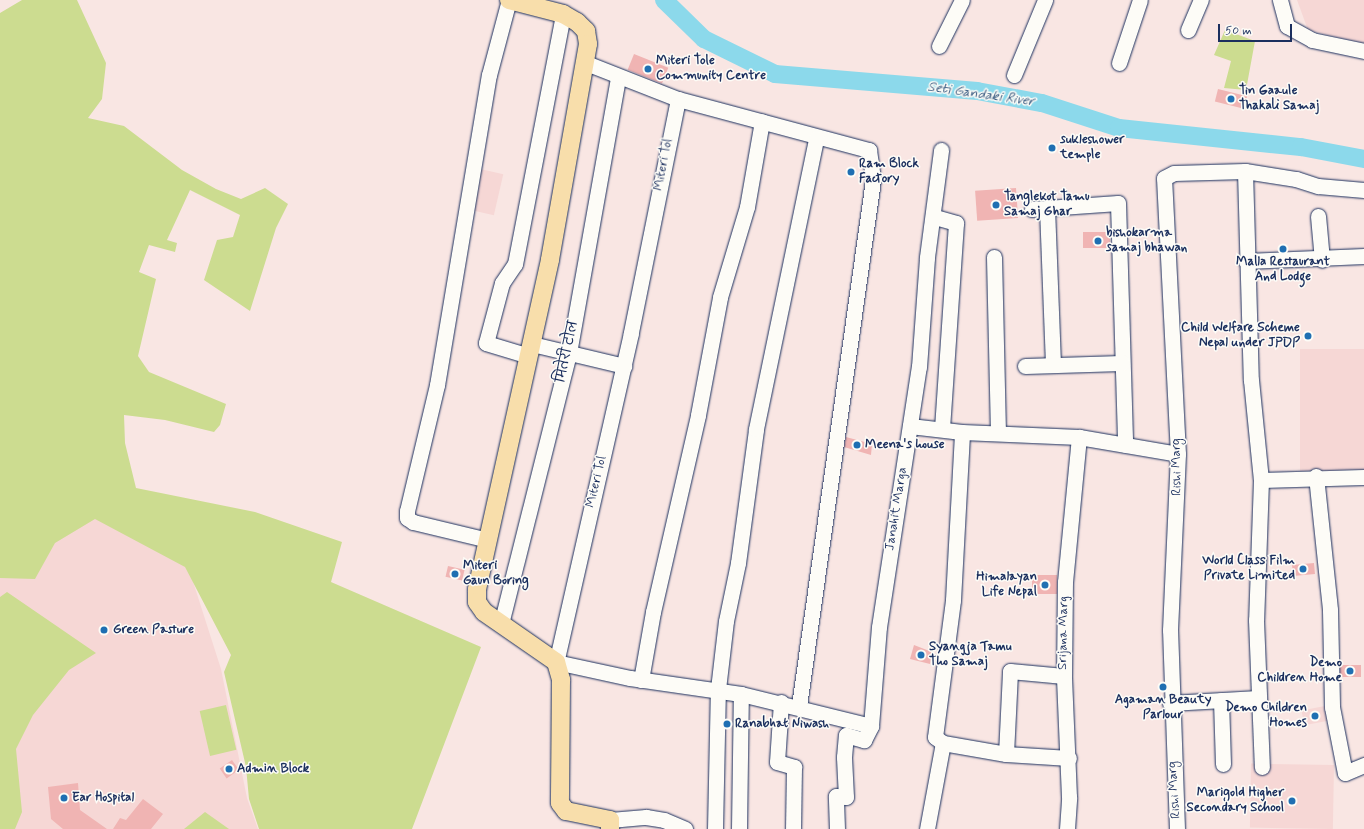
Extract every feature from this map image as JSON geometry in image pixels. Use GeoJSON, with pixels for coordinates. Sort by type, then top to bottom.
{"type":"FeatureCollection","features":[{"type":"Feature","properties":{"kind":"main road"},"geometry":{"type":"LineString","coordinates":[[509,0],[563,14],[577,22],[586,31],[586,63],[531,350],[477,590],[477,602],[484,612],[550,654],[556,662]]}},
{"type":"Feature","properties":{"kind":"main road","name":"Miteri Tol"},"geometry":{"type":"LineString","coordinates":[[556,662],[561,687],[560,803],[566,811],[610,824]]}},
{"type":"Feature","properties":{"kind":"street"},"geometry":{"type":"LineString","coordinates":[[488,540],[413,522],[407,518],[407,511],[437,384],[489,75],[509,0]]}},
{"type":"Feature","properties":{"kind":"street"},"geometry":{"type":"LineString","coordinates":[[939,46],[962,0]]}},
{"type":"Feature","properties":{"kind":"street"},"geometry":{"type":"LineString","coordinates":[[1014,74],[1045,0]]}},
{"type":"Feature","properties":{"kind":"street"},"geometry":{"type":"LineString","coordinates":[[1119,63],[1140,0]]}},
{"type":"Feature","properties":{"kind":"street"},"geometry":{"type":"LineString","coordinates":[[1188,30],[1201,0]]}},
{"type":"Feature","properties":{"kind":"street"},"geometry":{"type":"LineString","coordinates":[[1280,0],[1287,26],[1312,40],[1364,51]]}},
{"type":"Feature","properties":{"kind":"street"},"geometry":{"type":"LineString","coordinates":[[563,14],[515,264],[502,283],[486,343],[531,350],[569,353],[624,366]]}},
{"type":"Feature","properties":{"kind":"street"},"geometry":{"type":"LineString","coordinates":[[586,63],[618,77],[678,99],[762,121],[816,138],[869,150],[873,180],[799,706]]}},
{"type":"Feature","properties":{"kind":"street","name":"मितेरी टोल"},"geometry":{"type":"LineString","coordinates":[[501,624],[569,353],[618,77]]}},
{"type":"Feature","properties":{"kind":"street","name":"Miteri Tol"},"geometry":{"type":"LineString","coordinates":[[556,662],[624,366],[678,99]]}},
{"type":"Feature","properties":{"kind":"street"},"geometry":{"type":"LineString","coordinates":[[641,680],[653,612],[698,416],[720,297],[747,207],[762,121]]}},
{"type":"Feature","properties":{"kind":"street"},"geometry":{"type":"LineString","coordinates":[[715,829],[718,689],[756,429],[816,138]]}},
{"type":"Feature","properties":{"kind":"street","name":"Janahit Marga"},"geometry":{"type":"LineString","coordinates":[[871,726],[879,627],[910,426],[927,257],[935,217],[941,150]]}},
{"type":"Feature","properties":{"kind":"street"},"geometry":{"type":"LineString","coordinates":[[1262,767],[1256,620],[1262,480],[1251,380],[1246,262],[1245,171],[1288,177],[1318,186],[1364,190]]}},
{"type":"Feature","properties":{"kind":"street","name":"Rishi Marg"},"geometry":{"type":"LineString","coordinates":[[1177,829],[1170,703],[1170,630],[1178,454],[1165,230],[1165,176],[1245,171]]}},
{"type":"Feature","properties":{"kind":"street"},"geometry":{"type":"LineString","coordinates":[[1032,209],[1118,204],[1125,445]]}},
{"type":"Feature","properties":{"kind":"street"},"geometry":{"type":"LineString","coordinates":[[1047,208],[1053,365]]}},
{"type":"Feature","properties":{"kind":"street"},"geometry":{"type":"LineString","coordinates":[[1318,216],[1322,260]]}},
{"type":"Feature","properties":{"kind":"street"},"geometry":{"type":"LineString","coordinates":[[935,217],[956,223],[942,429]]}},
{"type":"Feature","properties":{"kind":"street"},"geometry":{"type":"LineString","coordinates":[[1246,262],[1322,260],[1364,256]]}},
{"type":"Feature","properties":{"kind":"street"},"geometry":{"type":"LineString","coordinates":[[994,257],[998,433]]}},
{"type":"Feature","properties":{"kind":"street"},"geometry":{"type":"LineString","coordinates":[[1025,366],[1122,363]]}},
{"type":"Feature","properties":{"kind":"street"},"geometry":{"type":"LineString","coordinates":[[910,426],[962,432],[1080,437],[1178,454]]}},
{"type":"Feature","properties":{"kind":"street"},"geometry":{"type":"LineString","coordinates":[[962,432],[951,621],[935,737],[943,743],[1006,754],[1068,758]]}},
{"type":"Feature","properties":{"kind":"street","name":"Srijana Marg"},"geometry":{"type":"LineString","coordinates":[[1066,829],[1068,758],[1064,676],[1065,582],[1080,437]]}},
{"type":"Feature","properties":{"kind":"street"},"geometry":{"type":"LineString","coordinates":[[1262,480],[1316,476],[1364,477]]}},
{"type":"Feature","properties":{"kind":"street"},"geometry":{"type":"LineString","coordinates":[[1316,476],[1330,610],[1332,707],[1346,773],[1364,765]]}},
{"type":"Feature","properties":{"kind":"street"},"geometry":{"type":"LineString","coordinates":[[556,662],[641,680],[718,689],[799,706],[871,726],[864,740],[850,734],[846,736],[844,757],[846,797],[836,796],[837,829]]}},
{"type":"Feature","properties":{"kind":"street"},"geometry":{"type":"LineString","coordinates":[[1006,754],[1010,671],[1064,676]]}},
{"type":"Feature","properties":{"kind":"street"},"geometry":{"type":"LineString","coordinates":[[739,829],[741,694]]}},
{"type":"Feature","properties":{"kind":"street"},"geometry":{"type":"LineString","coordinates":[[1170,703],[1258,698]]}},
{"type":"Feature","properties":{"kind":"street"},"geometry":{"type":"LineString","coordinates":[[1221,700],[1223,764]]}},
{"type":"Feature","properties":{"kind":"street"},"geometry":{"type":"LineString","coordinates":[[781,702],[777,762],[794,768],[793,829]]}},
{"type":"Feature","properties":{"kind":"street"},"geometry":{"type":"LineString","coordinates":[[927,823],[943,743]]}},
{"type":"Feature","properties":{"kind":"street"},"geometry":{"type":"LineString","coordinates":[[610,824],[646,817],[664,820],[685,829]]}},
{"type":"Feature","properties":{"kind":"shaded area"},"geometry":{"type":"Polygon","coordinates":[[[1297,0],[1364,0],[1364,44],[1308,30],[1297,0]]]}},
{"type":"Feature","properties":{"kind":"shaded area"},"geometry":{"type":"Polygon","coordinates":[[[476,168],[503,174],[494,215],[467,209],[476,168]]]}},
{"type":"Feature","properties":{"kind":"shaded area"},"geometry":{"type":"Polygon","coordinates":[[[1300,349],[1364,349],[1364,471],[1300,471],[1300,349]]]}},
{"type":"Feature","properties":{"kind":"shaded area","name":"Green Pasture"},"geometry":{"type":"Polygon","coordinates":[[[0,470],[65,493],[189,569],[221,669],[247,798],[258,829],[0,829],[0,470]]]}},
{"type":"Feature","properties":{"kind":"shaded area","name":"Demo Children Homes"},"geometry":{"type":"Polygon","coordinates":[[[1325,706],[1328,721],[1304,725],[1301,711],[1325,706]]]}},
{"type":"Feature","properties":{"kind":"shaded area","name":"Marigold Higher Secondary School"},"geometry":{"type":"Polygon","coordinates":[[[1251,764],[1334,765],[1333,829],[1250,828],[1251,764]]]}},
{"type":"Feature","properties":{"kind":"green space"},"geometry":{"type":"Polygon","coordinates":[[[22,0],[77,0],[106,63],[102,99],[88,118],[124,126],[182,170],[216,189],[241,199],[265,188],[288,204],[276,228],[250,311],[204,280],[217,240],[233,237],[240,215],[190,190],[167,240],[177,243],[175,252],[149,245],[139,272],[156,279],[138,356],[149,372],[226,404],[220,425],[214,432],[165,420],[124,415],[125,443],[136,488],[255,512],[342,542],[331,582],[481,647],[412,829],[259,829],[249,799],[246,767],[224,672],[231,655],[185,567],[95,519],[55,543],[35,579],[0,578],[0,13],[22,0]]]}},
{"type":"Feature","properties":{"kind":"green space"},"geometry":{"type":"Polygon","coordinates":[[[1225,30],[1255,41],[1246,90],[1224,88],[1231,61],[1214,55],[1225,30]]]}},
{"type":"Feature","properties":{"kind":"green space"},"geometry":{"type":"Polygon","coordinates":[[[7,592],[96,653],[69,670],[33,715],[16,749],[22,812],[15,829],[0,829],[0,597],[7,592]]]}},
{"type":"Feature","properties":{"kind":"green space"},"geometry":{"type":"Polygon","coordinates":[[[226,705],[236,750],[210,756],[200,711],[226,705]]]}},
{"type":"Feature","properties":{"kind":"green space"},"geometry":{"type":"Polygon","coordinates":[[[205,812],[229,829],[184,829],[205,812]]]}},
{"type":"Feature","properties":{"kind":"building","name":"Miteri Tole Community Centre"},"geometry":{"type":"Polygon","coordinates":[[[634,54],[668,68],[662,84],[628,70],[634,54]]]}},
{"type":"Feature","properties":{"kind":"building","name":"Tin Gaaule Thakali Samaj"},"geometry":{"type":"Polygon","coordinates":[[[1218,89],[1247,96],[1244,109],[1215,102],[1218,89]]]}},
{"type":"Feature","properties":{"kind":"building","name":"Tanglekot Tamu Samaj Ghar"},"geometry":{"type":"Polygon","coordinates":[[[1016,188],[1018,218],[977,221],[975,191],[1016,188]]]}},
{"type":"Feature","properties":{"kind":"building","name":"bishokarma samaj bhawan"},"geometry":{"type":"Polygon","coordinates":[[[1083,232],[1110,232],[1110,248],[1083,248],[1083,232]]]}},
{"type":"Feature","properties":{"kind":"building","name":"Meena's house"},"geometry":{"type":"Polygon","coordinates":[[[846,437],[872,444],[871,455],[844,447],[846,437]]]}},
{"type":"Feature","properties":{"kind":"building","name":"World Class Film Private Limited"},"geometry":{"type":"Polygon","coordinates":[[[1314,563],[1315,574],[1293,576],[1292,565],[1314,563]]]}},
{"type":"Feature","properties":{"kind":"building","name":"Miteri Gaun Boring"},"geometry":{"type":"Polygon","coordinates":[[[448,566],[465,570],[462,581],[446,577],[448,566]]]}},
{"type":"Feature","properties":{"kind":"building","name":"Himalayan Life Nepal"},"geometry":{"type":"Polygon","coordinates":[[[1032,575],[1057,575],[1057,594],[1032,594],[1032,575]]]}},
{"type":"Feature","properties":{"kind":"building","name":"Syangja Tamu Tho Samaj"},"geometry":{"type":"Polygon","coordinates":[[[914,645],[932,652],[930,664],[910,659],[914,645]]]}},
{"type":"Feature","properties":{"kind":"building","name":"Demo Children Home"},"geometry":{"type":"Polygon","coordinates":[[[1340,665],[1361,665],[1361,677],[1340,677],[1340,665]]]}},
{"type":"Feature","properties":{"kind":"building","name":"Admin Block"},"geometry":{"type":"Polygon","coordinates":[[[232,760],[239,770],[227,778],[220,769],[232,760]]]}},
{"type":"Feature","properties":{"kind":"building","name":"Ear Hospital"},"geometry":{"type":"Polygon","coordinates":[[[78,783],[80,810],[107,829],[63,829],[51,819],[48,787],[78,783]]]}},
{"type":"Feature","properties":{"kind":"building","name":"Ear Hospital"},"geometry":{"type":"Polygon","coordinates":[[[143,799],[163,814],[151,829],[113,829],[120,818],[126,820],[143,799]]]}},
{"type":"Feature","properties":{"kind":"waterway","name":"Seti Gandaki River"},"geometry":{"type":"LineString","coordinates":[[664,0],[704,39],[775,74],[977,91],[1042,103],[1119,128],[1301,147],[1364,159]]}},
{"type":"Feature","properties":{"kind":"place","name":"Miteri Tole Community Centre"},"geometry":{"type":"Point","coordinates":[648,69]}},
{"type":"Feature","properties":{"kind":"place","name":"Tin Gaaule Thakali Samaj"},"geometry":{"type":"Point","coordinates":[1231,99]}},
{"type":"Feature","properties":{"kind":"place","name":"sukleshower temple"},"geometry":{"type":"Point","coordinates":[1052,148]}},
{"type":"Feature","properties":{"kind":"place","name":"Ram Block Factory"},"geometry":{"type":"Point","coordinates":[851,172]}},
{"type":"Feature","properties":{"kind":"place","name":"Tanglekot Tamu Samaj Ghar"},"geometry":{"type":"Point","coordinates":[996,205]}},
{"type":"Feature","properties":{"kind":"place","name":"bishokarma samaj bhawan"},"geometry":{"type":"Point","coordinates":[1098,241]}},
{"type":"Feature","properties":{"kind":"place","name":"Malla Restaurant And Lodge"},"geometry":{"type":"Point","coordinates":[1283,249]}},
{"type":"Feature","properties":{"kind":"place","name":"Child Welfare Scheme Nepal under JPDP"},"geometry":{"type":"Point","coordinates":[1308,336]}},
{"type":"Feature","properties":{"kind":"place","name":"Meena's house"},"geometry":{"type":"Point","coordinates":[857,445]}},
{"type":"Feature","properties":{"kind":"place","name":"World Class Film Private Limited"},"geometry":{"type":"Point","coordinates":[1303,569]}},
{"type":"Feature","properties":{"kind":"place","name":"Miteri Gaun Boring"},"geometry":{"type":"Point","coordinates":[455,574]}},
{"type":"Feature","properties":{"kind":"place","name":"Himalayan Life Nepal"},"geometry":{"type":"Point","coordinates":[1045,585]}},
{"type":"Feature","properties":{"kind":"place","name":"Green Pasture"},"geometry":{"type":"Point","coordinates":[104,630]}},
{"type":"Feature","properties":{"kind":"place","name":"Syangja Tamu Tho Samaj"},"geometry":{"type":"Point","coordinates":[921,655]}},
{"type":"Feature","properties":{"kind":"place","name":"Demo Children Home"},"geometry":{"type":"Point","coordinates":[1350,671]}},
{"type":"Feature","properties":{"kind":"place","name":"Agaman Beauty Parlour"},"geometry":{"type":"Point","coordinates":[1163,687]}},
{"type":"Feature","properties":{"kind":"place","name":"Demo Children Homes"},"geometry":{"type":"Point","coordinates":[1315,716]}},
{"type":"Feature","properties":{"kind":"place","name":"Ranabhat Niwash"},"geometry":{"type":"Point","coordinates":[727,724]}},
{"type":"Feature","properties":{"kind":"place","name":"Admin Block"},"geometry":{"type":"Point","coordinates":[229,769]}},
{"type":"Feature","properties":{"kind":"place","name":"Ear Hospital"},"geometry":{"type":"Point","coordinates":[64,798]}},
{"type":"Feature","properties":{"kind":"place","name":"Marigold Higher Secondary School"},"geometry":{"type":"Point","coordinates":[1292,801]}}]}
